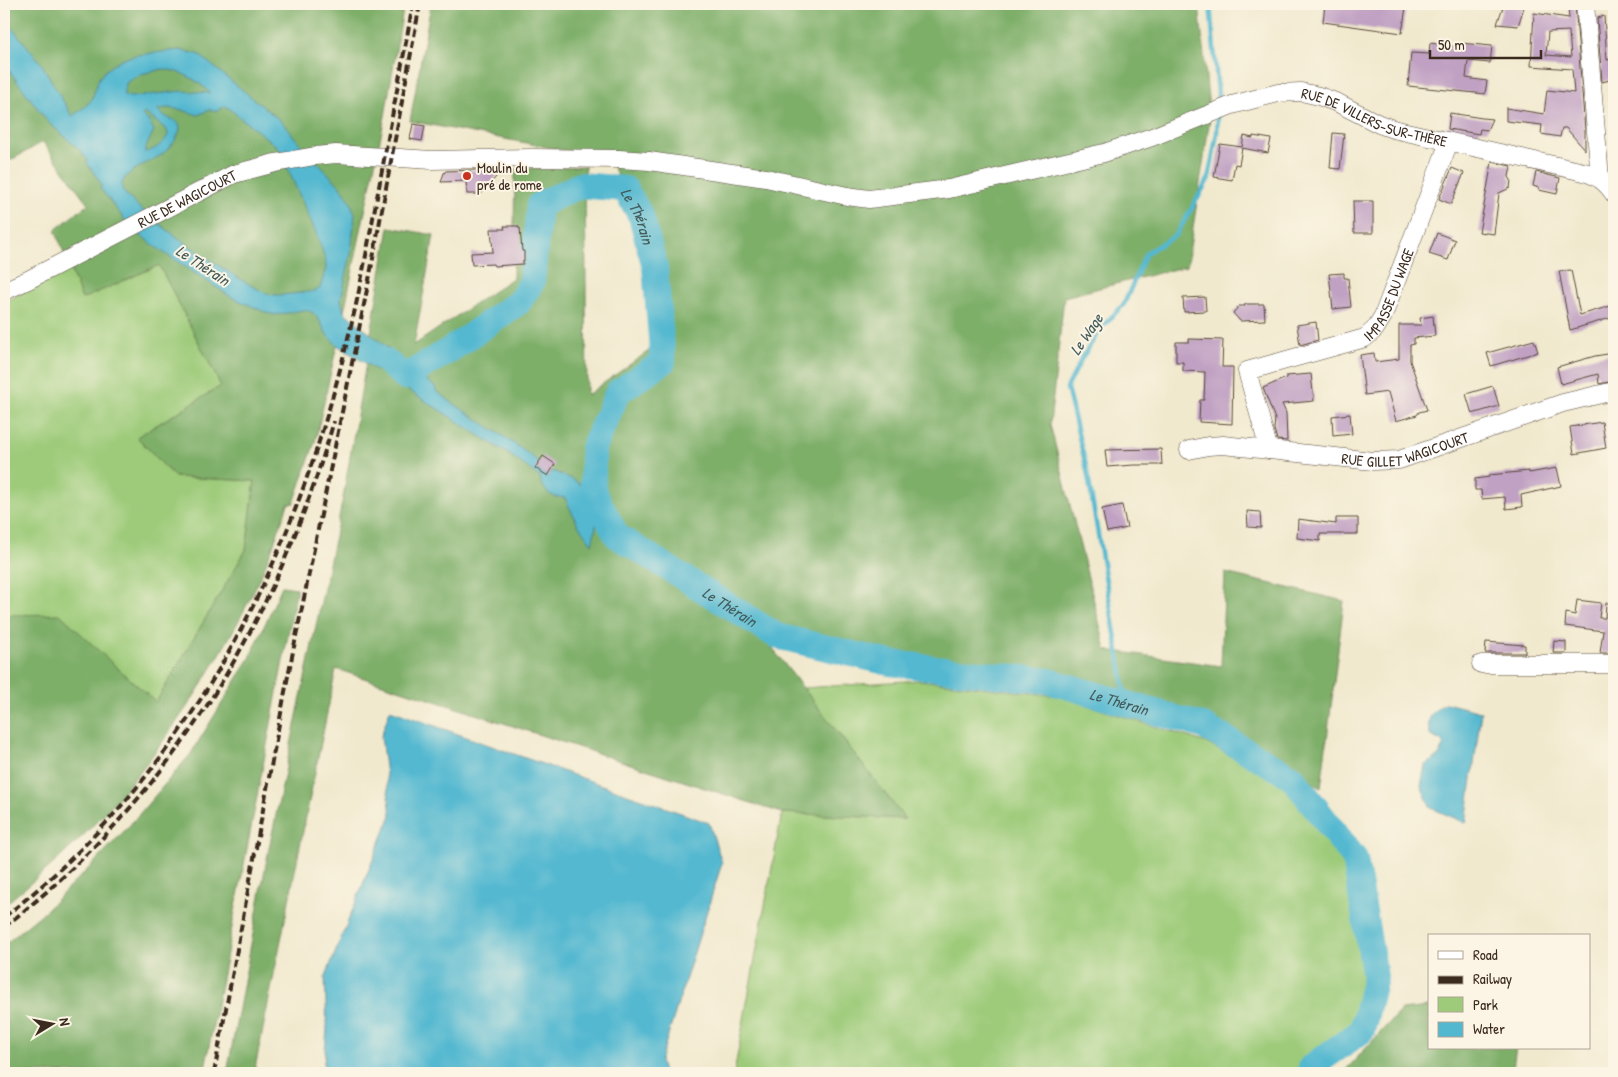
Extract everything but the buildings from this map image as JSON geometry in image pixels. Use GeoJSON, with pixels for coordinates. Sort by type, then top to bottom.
{"type":"FeatureCollection","features":[{"type":"Feature","properties":{"kind":"street"},"geometry":{"type":"LineString","coordinates":[[1585,4],[1600,178],[1614,194]]}},
{"type":"Feature","properties":{"kind":"street","name":"RUE DE VILLERS-SUR-THÈRE"},"geometry":{"type":"LineString","coordinates":[[384,156],[432,160],[532,158],[634,160],[766,178],[847,196],[870,199],[938,191],[1104,153],[1152,137],[1232,105],[1278,93],[1295,92],[1333,101],[1386,127],[1575,170],[1600,178]]}},
{"type":"Feature","properties":{"kind":"street","name":"IMPASSE DU WAGE"},"geometry":{"type":"LineString","coordinates":[[1269,450],[1247,371],[1365,338],[1375,329],[1383,316],[1449,142]]}},
{"type":"Feature","properties":{"kind":"street","name":"RUE DE WAGICOURT"},"geometry":{"type":"LineString","coordinates":[[4,291],[234,174],[275,163],[315,156],[345,154],[384,156]]}},
{"type":"Feature","properties":{"kind":"street","name":"RUE GILLET WAGICOURT"},"geometry":{"type":"LineString","coordinates":[[1189,450],[1223,445],[1373,461],[1399,460],[1563,403],[1614,391]]}},
{"type":"Feature","properties":{"kind":"street"},"geometry":{"type":"LineString","coordinates":[[1481,664],[1614,664]]}},
{"type":"Feature","properties":{"kind":"green space"},"geometry":{"type":"Polygon","coordinates":[[[4,4],[404,4],[385,116],[337,345],[315,442],[294,503],[288,504],[263,571],[239,620],[203,682],[171,729],[137,775],[100,818],[60,857],[4,905],[4,615],[60,614],[156,702],[246,550],[255,481],[175,477],[137,437],[221,386],[159,265],[82,299],[55,230],[88,204],[43,142],[4,164],[4,4]]]}},
{"type":"Feature","properties":{"kind":"green space"},"geometry":{"type":"Polygon","coordinates":[[[431,4],[1199,4],[1210,119],[1187,266],[1064,297],[1050,424],[1106,650],[1221,666],[1225,573],[1344,601],[1321,788],[1170,703],[772,648],[905,819],[782,813],[336,669],[254,1073],[227,1073],[268,853],[343,498],[389,227],[434,235],[414,345],[513,278],[515,169],[585,166],[587,395],[660,343],[655,267],[610,159],[410,121],[431,4]]]}},
{"type":"Feature","properties":{"kind":"green space"},"geometry":{"type":"Polygon","coordinates":[[[159,265],[221,386],[137,437],[175,477],[255,481],[246,550],[156,703],[113,664],[4,615],[4,302],[70,268],[82,299],[159,265]]]}},
{"type":"Feature","properties":{"kind":"green space"},"geometry":{"type":"Polygon","coordinates":[[[282,586],[297,588],[204,1073],[4,1073],[4,945],[44,912],[88,869],[129,826],[190,755],[250,658],[282,586]]]}},
{"type":"Feature","properties":{"kind":"green space"},"geometry":{"type":"Polygon","coordinates":[[[919,680],[1058,696],[1204,742],[1295,790],[1348,863],[1367,979],[1353,1025],[1296,1073],[734,1073],[782,813],[904,819],[803,688],[919,680]]]}},
{"type":"Feature","properties":{"kind":"green space"},"geometry":{"type":"Polygon","coordinates":[[[1428,1007],[1428,1050],[1516,1050],[1512,1073],[1343,1073],[1401,1010],[1428,1007]]]}},
{"type":"Feature","properties":{"kind":"water"},"geometry":{"type":"Polygon","coordinates":[[[4,18],[41,63],[72,116],[92,99],[99,78],[121,59],[179,50],[198,54],[282,122],[306,151],[342,188],[355,214],[351,253],[341,299],[344,312],[435,387],[436,391],[539,462],[536,469],[548,476],[552,471],[572,479],[602,499],[592,544],[578,525],[565,498],[555,497],[548,493],[542,485],[540,477],[510,455],[337,345],[328,336],[312,312],[303,310],[275,315],[231,297],[164,253],[136,232],[100,188],[102,185],[80,150],[48,122],[4,64],[4,18]],[[163,69],[141,74],[127,82],[124,95],[131,97],[181,91],[210,93],[189,77],[163,69]],[[224,106],[219,111],[209,110],[198,115],[182,110],[158,109],[163,115],[179,124],[178,134],[164,153],[137,168],[126,177],[122,183],[122,188],[129,198],[144,211],[189,246],[257,289],[273,295],[315,291],[320,288],[326,268],[325,258],[314,228],[278,147],[228,108],[224,106]],[[145,113],[142,115],[148,120],[154,130],[144,152],[158,146],[168,135],[167,130],[145,113]]]}},
{"type":"Feature","properties":{"kind":"water"},"geometry":{"type":"Polygon","coordinates":[[[1446,703],[1481,712],[1466,823],[1431,808],[1421,786],[1425,765],[1439,756],[1444,743],[1430,735],[1429,719],[1433,712],[1446,703]]]}},
{"type":"Feature","properties":{"kind":"water"},"geometry":{"type":"Polygon","coordinates":[[[390,710],[709,823],[722,863],[660,1061],[663,1073],[323,1073],[327,1029],[325,978],[391,815],[381,736],[390,710]]]}},
{"type":"Feature","properties":{"kind":"waterway","name":"Le Wage"},"geometry":{"type":"LineString","coordinates":[[1210,4],[1218,107]]}},
{"type":"Feature","properties":{"kind":"waterway","name":"Le Wage"},"geometry":{"type":"LineString","coordinates":[[1127,704],[1087,470],[1067,388],[1082,358],[1101,328],[1124,304],[1146,253],[1176,235],[1209,178],[1217,133],[1218,115]]}},
{"type":"Feature","properties":{"kind":"waterway","name":"Le Thérain"},"geometry":{"type":"LineString","coordinates":[[387,362],[405,377],[450,350],[519,302],[532,282],[539,205],[580,185],[625,189],[641,216],[655,267],[663,362],[618,392],[593,448],[593,491],[617,536],[777,636],[890,663],[1049,681],[1203,726],[1292,777],[1355,859],[1375,977],[1362,1031],[1312,1066],[1309,1073]]}},
{"type":"Feature","properties":{"kind":"railway"},"geometry":{"type":"LineString","coordinates":[[4,917],[70,860],[129,797],[181,729],[226,658],[264,582],[297,504],[325,422],[348,338],[365,262],[413,4]]}},
{"type":"Feature","properties":{"kind":"railway"},"geometry":{"type":"LineString","coordinates":[[214,1073],[287,681],[369,280],[420,4]]}},
{"type":"Feature","properties":{"kind":"railway"},"geometry":{"type":"LineString","coordinates":[[4,927],[64,876],[118,821],[167,763],[210,701],[248,636],[281,567],[310,496],[334,421]]}},
{"type":"Feature","properties":{"kind":"place","name":"Moulin du pré de rome"},"geometry":{"type":"Point","coordinates":[467,176]}}]}
